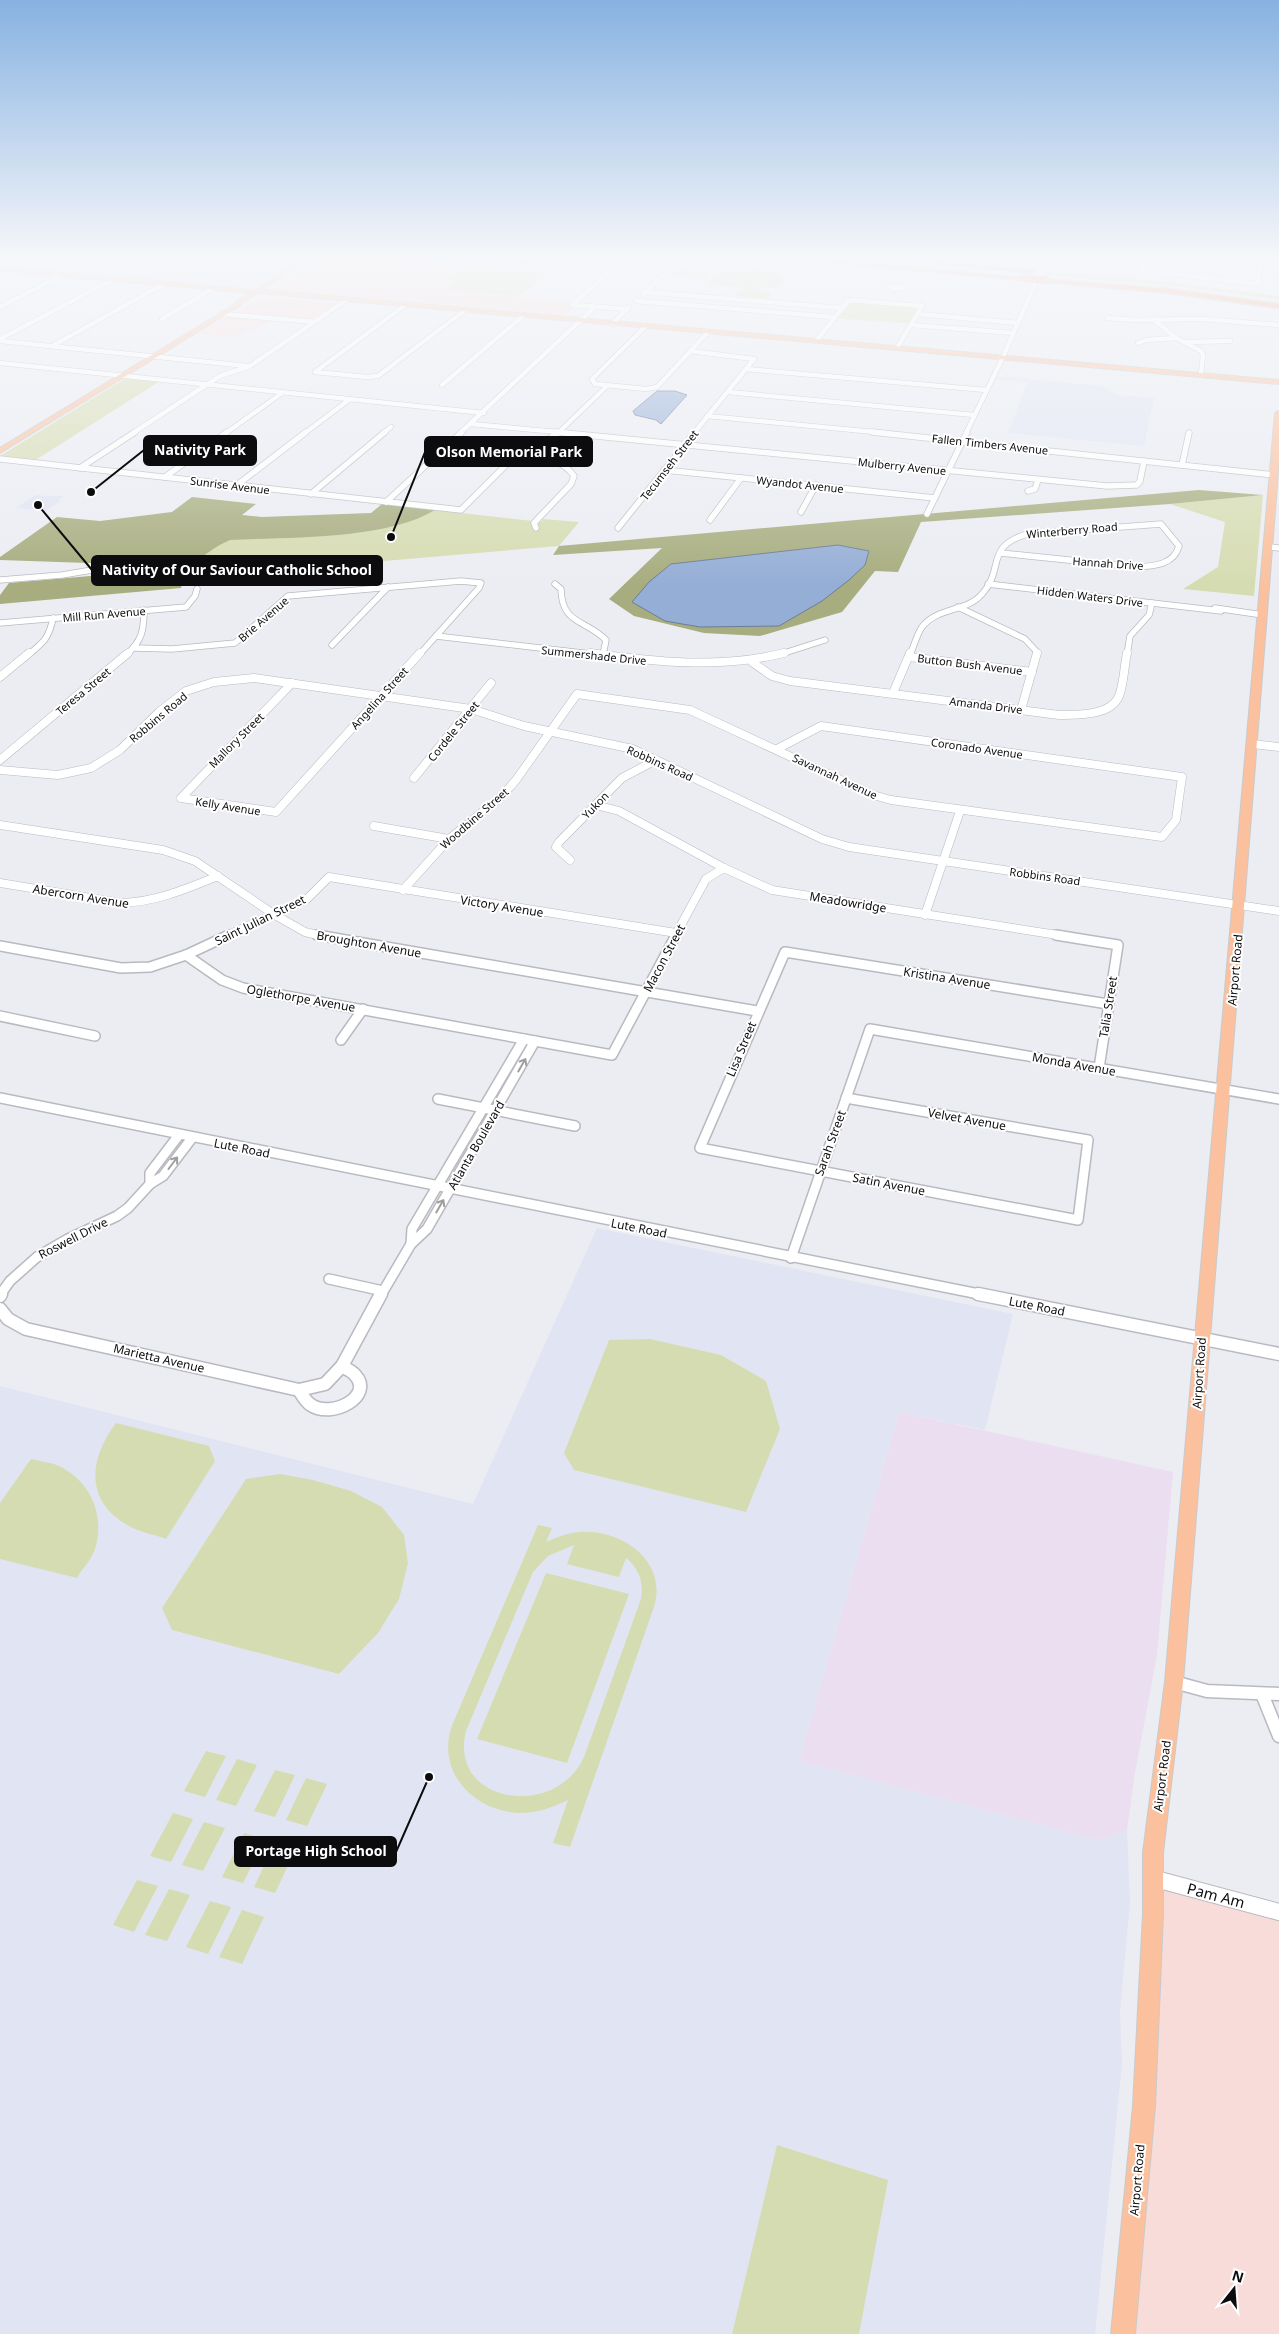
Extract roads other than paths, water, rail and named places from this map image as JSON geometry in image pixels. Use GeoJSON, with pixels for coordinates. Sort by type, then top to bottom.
{"type":"FeatureCollection","features":[{"type":"Feature","properties":{"kind":"main road"},"geometry":{"type":"LineString","coordinates":[[0,451],[134,368]]}},
{"type":"Feature","properties":{"kind":"main road"},"geometry":{"type":"LineString","coordinates":[[1123,368],[1279,382]]}},
{"type":"Feature","properties":{"kind":"main road","name":"Airport Road"},"geometry":{"type":"LineString","coordinates":[[1123,2334],[1144,2106],[1153,1914],[1152,1878],[1162,1768],[1174,1682],[1201,1339],[1225,1089],[1263,616],[1274,547],[1276,493],[1274,475],[1279,413]]}},
{"type":"Feature","properties":{"kind":"street"},"geometry":{"type":"LineString","coordinates":[[50,368],[207,386],[484,413]]}},
{"type":"Feature","properties":{"kind":"street"},"geometry":{"type":"LineString","coordinates":[[80,468],[220,376],[244,368]]}},
{"type":"Feature","properties":{"kind":"street"},"geometry":{"type":"LineString","coordinates":[[321,368],[315,372],[367,377],[384,373],[391,368]]}},
{"type":"Feature","properties":{"kind":"street"},"geometry":{"type":"LineString","coordinates":[[442,385],[462,368]]}},
{"type":"Feature","properties":{"kind":"street"},"geometry":{"type":"LineString","coordinates":[[386,502],[533,368]]}},
{"type":"Feature","properties":{"kind":"street"},"geometry":{"type":"LineString","coordinates":[[603,368],[592,379],[595,384],[646,388],[657,386],[674,368]]}},
{"type":"Feature","properties":{"kind":"street"},"geometry":{"type":"LineString","coordinates":[[927,514],[997,368]]}},
{"type":"Feature","properties":{"kind":"street"},"geometry":{"type":"LineString","coordinates":[[1201,375],[1202,368]]}},
{"type":"Feature","properties":{"kind":"street"},"geometry":{"type":"LineString","coordinates":[[746,369],[986,390]]}},
{"type":"Feature","properties":{"kind":"street","name":"Tecumseh Street"},"geometry":{"type":"LineString","coordinates":[[618,528],[746,369]]}},
{"type":"Feature","properties":{"kind":"street"},"geometry":{"type":"LineString","coordinates":[[520,454],[564,430],[608,385]]}},
{"type":"Feature","properties":{"kind":"street"},"geometry":{"type":"LineString","coordinates":[[728,392],[974,415]]}},
{"type":"Feature","properties":{"kind":"street"},"geometry":{"type":"LineString","coordinates":[[165,477],[282,393]]}},
{"type":"Feature","properties":{"kind":"street"},"geometry":{"type":"LineString","coordinates":[[237,485],[350,400]]}},
{"type":"Feature","properties":{"kind":"street","name":"Fallen Timbers Avenue"},"geometry":{"type":"LineString","coordinates":[[707,416],[963,441],[1274,475]]}},
{"type":"Feature","properties":{"kind":"street","name":"Mulberry Avenue"},"geometry":{"type":"LineString","coordinates":[[473,422],[634,437],[642,440]]}},
{"type":"Feature","properties":{"kind":"street","name":"Mulberry Avenue"},"geometry":{"type":"LineString","coordinates":[[473,422],[632,441],[642,440],[1038,480],[1129,486],[1140,481],[1144,461]]}},
{"type":"Feature","properties":{"kind":"street"},"geometry":{"type":"LineString","coordinates":[[310,494],[391,427]]}},
{"type":"Feature","properties":{"kind":"street"},"geometry":{"type":"LineString","coordinates":[[1182,465],[1189,433]]}},
{"type":"Feature","properties":{"kind":"street"},"geometry":{"type":"LineString","coordinates":[[520,454],[560,463],[571,469],[574,476],[570,484],[534,523],[536,528]]}},
{"type":"Feature","properties":{"kind":"street","name":"Sunrise Avenue"},"geometry":{"type":"LineString","coordinates":[[0,459],[461,510],[508,463],[520,454]]}},
{"type":"Feature","properties":{"kind":"street","name":"Wyandot Avenue"},"geometry":{"type":"LineString","coordinates":[[664,470],[935,498]]}},
{"type":"Feature","properties":{"kind":"street"},"geometry":{"type":"LineString","coordinates":[[710,520],[741,478]]}},
{"type":"Feature","properties":{"kind":"street"},"geometry":{"type":"LineString","coordinates":[[1028,491],[1035,489],[1038,480]]}},
{"type":"Feature","properties":{"kind":"street"},"geometry":{"type":"LineString","coordinates":[[801,512],[816,485]]}},
{"type":"Feature","properties":{"kind":"street","name":"Winterberry Road"},"geometry":{"type":"LineString","coordinates":[[893,693],[922,627],[928,619],[974,601],[983,594],[1003,543],[1009,539],[1027,534],[1161,524]]}},
{"type":"Feature","properties":{"kind":"street","name":"Hannah Drive"},"geometry":{"type":"LineString","coordinates":[[1000,553],[1130,567],[1159,564],[1175,557],[1178,546],[1161,524]]}},
{"type":"Feature","properties":{"kind":"street"},"geometry":{"type":"LineString","coordinates":[[0,580],[62,576],[92,570]]}},
{"type":"Feature","properties":{"kind":"street","name":"Brie Avenue"},"geometry":{"type":"LineString","coordinates":[[134,648],[172,649],[235,643],[288,596],[461,581],[481,583]]}},
{"type":"Feature","properties":{"kind":"street","name":"Angelina Street"},"geometry":{"type":"LineString","coordinates":[[276,812],[436,636],[481,583]]}},
{"type":"Feature","properties":{"kind":"street"},"geometry":{"type":"LineString","coordinates":[[555,584],[560,589],[559,604],[565,612],[596,630],[606,640],[603,655]]}},
{"type":"Feature","properties":{"kind":"street","name":"Hidden Waters Drive"},"geometry":{"type":"LineString","coordinates":[[988,584],[1263,616]]}},
{"type":"Feature","properties":{"kind":"street"},"geometry":{"type":"LineString","coordinates":[[332,645],[388,587]]}},
{"type":"Feature","properties":{"kind":"street","name":"Mill Run Avenue"},"geometry":{"type":"LineString","coordinates":[[0,623],[186,607],[195,596],[197,589]]}},
{"type":"Feature","properties":{"kind":"street","name":"Amanda Drive"},"geometry":{"type":"LineString","coordinates":[[752,662],[761,670],[780,678],[1021,710],[1076,715],[1091,713],[1113,705],[1119,697],[1130,636],[1149,615],[1152,603]]}},
{"type":"Feature","properties":{"kind":"street"},"geometry":{"type":"LineString","coordinates":[[958,607],[1025,639],[1037,652],[1021,710]]}},
{"type":"Feature","properties":{"kind":"street","name":"Teresa Street"},"geometry":{"type":"LineString","coordinates":[[0,760],[142,640],[144,633],[144,610]]}},
{"type":"Feature","properties":{"kind":"street"},"geometry":{"type":"LineString","coordinates":[[0,676],[44,642],[50,633],[53,618]]}},
{"type":"Feature","properties":{"kind":"street","name":"Summershade Drive"},"geometry":{"type":"LineString","coordinates":[[436,636],[691,664],[752,662],[796,652],[825,640]]}},
{"type":"Feature","properties":{"kind":"street","name":"Button Bush Avenue"},"geometry":{"type":"LineString","coordinates":[[909,657],[1032,672]]}},
{"type":"Feature","properties":{"kind":"street","name":"Robbins Road"},"geometry":{"type":"LineString","coordinates":[[0,770],[52,775],[90,769],[115,754],[178,697],[200,685],[224,680],[254,678],[471,709],[548,732],[633,749],[822,839],[849,847],[1279,911]]}},
{"type":"Feature","properties":{"kind":"street","name":"Cordele Street"},"geometry":{"type":"LineString","coordinates":[[414,778],[491,683]]}},
{"type":"Feature","properties":{"kind":"street","name":"Mallory Street"},"geometry":{"type":"LineString","coordinates":[[181,798],[292,684]]}},
{"type":"Feature","properties":{"kind":"street","name":"Woodbine Street"},"geometry":{"type":"LineString","coordinates":[[403,890],[449,838],[502,796],[516,780],[548,732],[577,694]]}},
{"type":"Feature","properties":{"kind":"street","name":"Savannah Avenue"},"geometry":{"type":"LineString","coordinates":[[577,694],[690,710],[872,795],[960,810],[1162,837]]}},
{"type":"Feature","properties":{"kind":"street","name":"Coronado Avenue"},"geometry":{"type":"LineString","coordinates":[[778,750],[821,726],[1182,777],[1176,820],[1162,837]]}},
{"type":"Feature","properties":{"kind":"street"},"geometry":{"type":"LineString","coordinates":[[1253,744],[1279,747]]}},
{"type":"Feature","properties":{"kind":"street","name":"Yukon"},"geometry":{"type":"LineString","coordinates":[[570,860],[556,848],[559,842],[622,778],[656,760]]}},
{"type":"Feature","properties":{"kind":"street","name":"Kelly Avenue"},"geometry":{"type":"LineString","coordinates":[[181,798],[276,812]]}},
{"type":"Feature","properties":{"kind":"street","name":"Meadowridge"},"geometry":{"type":"LineString","coordinates":[[596,805],[619,811],[724,868],[772,890],[1118,945]]}},
{"type":"Feature","properties":{"kind":"street"},"geometry":{"type":"LineString","coordinates":[[925,915],[941,861],[960,810]]}},
{"type":"Feature","properties":{"kind":"street","name":"Broughton Avenue"},"geometry":{"type":"LineString","coordinates":[[0,825],[163,850],[195,861],[274,915],[306,932],[328,938],[757,1011]]}},
{"type":"Feature","properties":{"kind":"street"},"geometry":{"type":"LineString","coordinates":[[374,826],[449,838]]}},
{"type":"Feature","properties":{"kind":"street","name":"Macon Street"},"geometry":{"type":"LineString","coordinates":[[612,1055],[706,879],[724,868]]}},
{"type":"Feature","properties":{"kind":"street","name":"Abercorn Avenue"},"geometry":{"type":"LineString","coordinates":[[0,883],[135,904],[159,900],[218,876]]}},
{"type":"Feature","properties":{"kind":"street","name":"Victory Avenue"},"geometry":{"type":"LineString","coordinates":[[329,877],[676,933]]}},
{"type":"Feature","properties":{"kind":"street","name":"Saint Julian Street"},"geometry":{"type":"LineString","coordinates":[[186,955],[307,899],[329,877]]}},
{"type":"Feature","properties":{"kind":"street","name":"Talia Street"},"geometry":{"type":"LineString","coordinates":[[1098,1068],[1118,945]]}},
{"type":"Feature","properties":{"kind":"street"},"geometry":{"type":"LineString","coordinates":[[0,946],[138,969],[168,962],[186,955]]}},
{"type":"Feature","properties":{"kind":"street","name":"Kristina Avenue"},"geometry":{"type":"LineString","coordinates":[[785,952],[1108,1004]]}},
{"type":"Feature","properties":{"kind":"street","name":"Lisa Street"},"geometry":{"type":"LineString","coordinates":[[700,1148],[757,1011],[785,952]]}},
{"type":"Feature","properties":{"kind":"street","name":"Oglethorpe Avenue"},"geometry":{"type":"LineString","coordinates":[[186,955],[232,985],[612,1055]]}},
{"type":"Feature","properties":{"kind":"street"},"geometry":{"type":"LineString","coordinates":[[341,1040],[363,1009]]}},
{"type":"Feature","properties":{"kind":"street"},"geometry":{"type":"LineString","coordinates":[[0,1016],[95,1036]]}},
{"type":"Feature","properties":{"kind":"street","name":"Monda Avenue"},"geometry":{"type":"LineString","coordinates":[[870,1029],[1279,1099]]}},
{"type":"Feature","properties":{"kind":"street","name":"Sarah Street"},"geometry":{"type":"LineString","coordinates":[[791,1258],[819,1170],[870,1029]]}},
{"type":"Feature","properties":{"kind":"street","name":"Atlanta Boulevard"},"geometry":{"type":"LineString","coordinates":[[412,1244],[412,1229],[524,1039]]}},
{"type":"Feature","properties":{"kind":"street","name":"Atlanta Boulevard"},"geometry":{"type":"LineString","coordinates":[[325,1384],[342,1366],[383,1291],[412,1244],[427,1229],[535,1042]]}},
{"type":"Feature","properties":{"kind":"street","name":"Lute Road"},"geometry":{"type":"LineString","coordinates":[[0,1098],[791,1258],[1279,1354]]}},
{"type":"Feature","properties":{"kind":"street","name":"Velvet Avenue"},"geometry":{"type":"LineString","coordinates":[[846,1098],[1088,1140],[1078,1220]]}},
{"type":"Feature","properties":{"kind":"street"},"geometry":{"type":"LineString","coordinates":[[438,1099],[575,1126]]}},
{"type":"Feature","properties":{"kind":"street","name":"Roswell Drive"},"geometry":{"type":"LineString","coordinates":[[150,1184],[150,1173],[179,1135]]}},
{"type":"Feature","properties":{"kind":"street","name":"Roswell Drive"},"geometry":{"type":"LineString","coordinates":[[0,1296],[6,1285],[22,1267],[39,1254],[117,1216],[128,1208],[150,1184],[163,1176],[192,1138]]}},
{"type":"Feature","properties":{"kind":"street","name":"Satin Avenue"},"geometry":{"type":"LineString","coordinates":[[700,1148],[1078,1220]]}},
{"type":"Feature","properties":{"kind":"street"},"geometry":{"type":"LineString","coordinates":[[329,1279],[383,1291]]}},
{"type":"Feature","properties":{"kind":"street","name":"Marietta Avenue"},"geometry":{"type":"LineString","coordinates":[[0,1309],[3,1316],[11,1323],[26,1328],[299,1390],[325,1384]]}},
{"type":"Feature","properties":{"kind":"street"},"geometry":{"type":"LineString","coordinates":[[299,1390],[305,1402],[316,1409],[331,1411],[342,1408],[354,1401],[360,1390],[360,1381],[355,1371],[342,1366]]}},
{"type":"Feature","properties":{"kind":"street"},"geometry":{"type":"LineString","coordinates":[[1174,1682],[1207,1691],[1279,1694]]}},
{"type":"Feature","properties":{"kind":"street"},"geometry":{"type":"LineString","coordinates":[[1262,1694],[1279,1736]]}},
{"type":"Feature","properties":{"kind":"street","name":"Pam Am"},"geometry":{"type":"LineString","coordinates":[[1152,1878],[1279,1912]]}},
{"type":"Feature","properties":{"kind":"water"},"geometry":{"type":"Polygon","coordinates":[[[657,391],[675,391],[687,395],[661,424],[656,420],[635,415],[633,411],[657,391]]]}},
{"type":"Feature","properties":{"kind":"water"},"geometry":{"type":"Polygon","coordinates":[[[838,545],[869,551],[865,565],[822,601],[779,626],[700,627],[665,621],[632,602],[649,582],[671,564],[838,545]]]}},
{"type":"Feature","properties":{"kind":"place","name":"Nativity Park"},"geometry":{"type":"Point","coordinates":[91,492]}},
{"type":"Feature","properties":{"kind":"place","name":"Nativity of Our Saviour Catholic School"},"geometry":{"type":"Point","coordinates":[38,505]}},
{"type":"Feature","properties":{"kind":"place","name":"Olson Memorial Park"},"geometry":{"type":"Point","coordinates":[391,537]}},
{"type":"Feature","properties":{"kind":"place","name":"Portage High School"},"geometry":{"type":"Point","coordinates":[429,1777]}}]}
